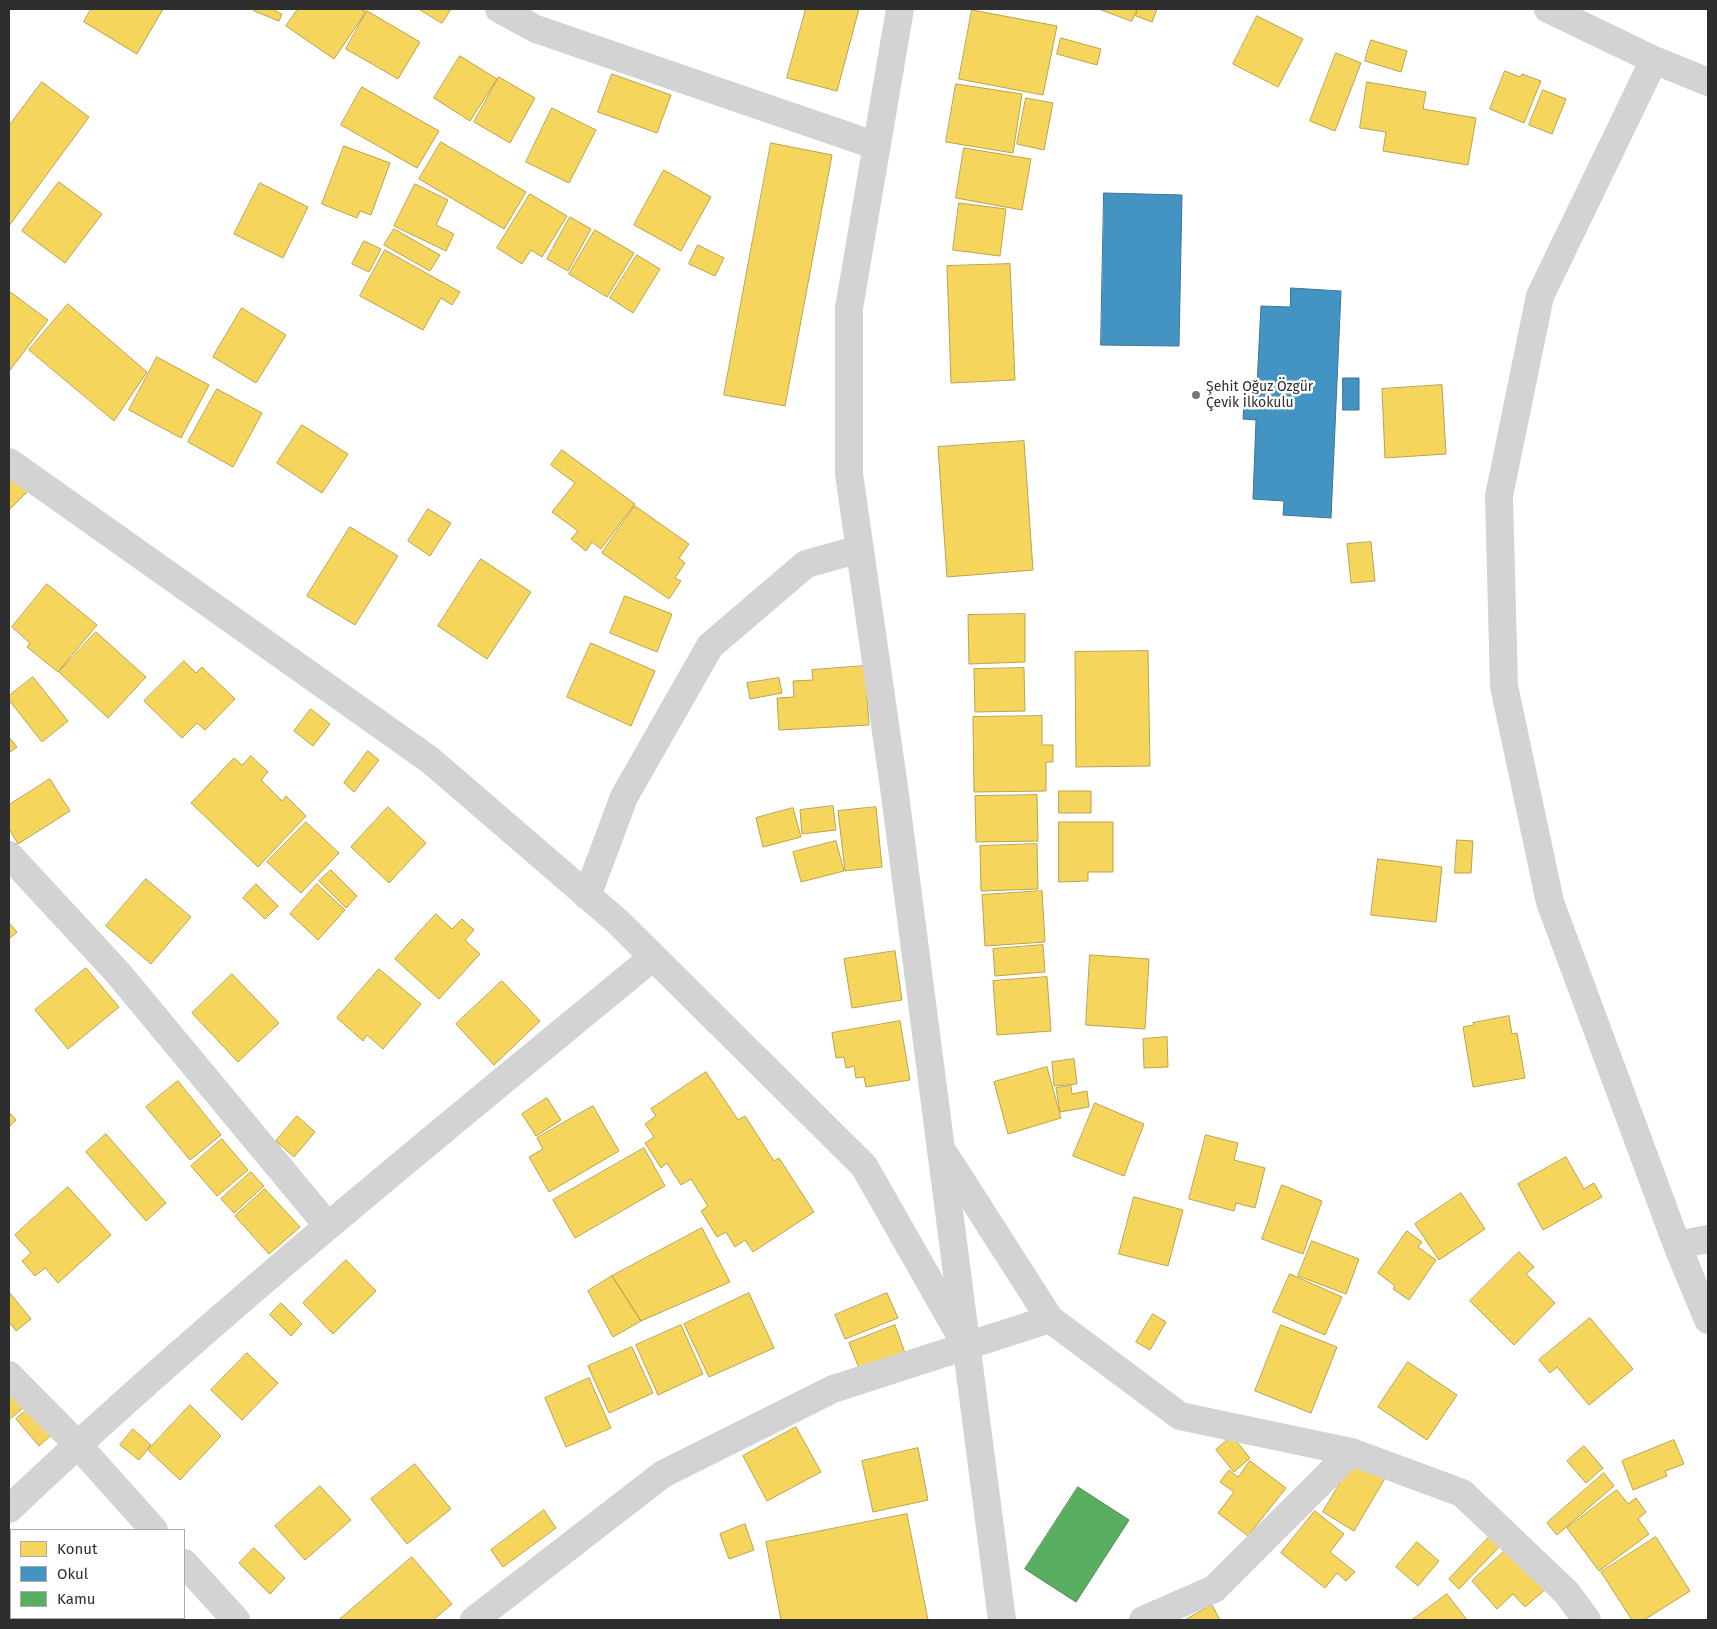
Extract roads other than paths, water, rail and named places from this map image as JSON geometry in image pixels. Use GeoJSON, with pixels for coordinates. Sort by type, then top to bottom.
{"type":"FeatureCollection","features":[{"type":"Feature","properties":{"kind":"street"},"geometry":{"type":"LineString","coordinates":[[499,9],[536,30],[877,146]]}},
{"type":"Feature","properties":{"kind":"street"},"geometry":{"type":"LineString","coordinates":[[900,9],[849,308],[849,474],[894,787],[1002,1620]]}},
{"type":"Feature","properties":{"kind":"street"},"geometry":{"type":"LineString","coordinates":[[1548,9],[1654,60],[1708,82]]}},
{"type":"Feature","properties":{"kind":"street"},"geometry":{"type":"LineString","coordinates":[[1654,60],[1540,296],[1499,496],[1504,686],[1550,902],[1677,1245],[1708,1320]]}},
{"type":"Feature","properties":{"kind":"street"},"geometry":{"type":"LineString","coordinates":[[9,462],[430,760],[617,921],[864,1166],[966,1345]]}},
{"type":"Feature","properties":{"kind":"street"},"geometry":{"type":"LineString","coordinates":[[587,896],[624,797],[710,646],[806,564],[860,549]]}},
{"type":"Feature","properties":{"kind":"street"},"geometry":{"type":"LineString","coordinates":[[9,855],[118,972],[328,1226]]}},
{"type":"Feature","properties":{"kind":"street"},"geometry":{"type":"LineString","coordinates":[[9,1509],[77,1444],[328,1226],[653,957]]}},
{"type":"Feature","properties":{"kind":"street"},"geometry":{"type":"LineString","coordinates":[[941,1150],[1050,1319],[1180,1416],[1351,1452],[1462,1493],[1566,1592],[1587,1620]]}},
{"type":"Feature","properties":{"kind":"street"},"geometry":{"type":"LineString","coordinates":[[1677,1245],[1708,1239]]}},
{"type":"Feature","properties":{"kind":"street"},"geometry":{"type":"LineString","coordinates":[[474,1620],[663,1474],[833,1390],[1050,1319]]}},
{"type":"Feature","properties":{"kind":"street"},"geometry":{"type":"LineString","coordinates":[[9,1376],[77,1444],[153,1529]]}},
{"type":"Feature","properties":{"kind":"street"},"geometry":{"type":"LineString","coordinates":[[1143,1620],[1214,1589],[1351,1452]]}},
{"type":"Feature","properties":{"kind":"street"},"geometry":{"type":"LineString","coordinates":[[185,1564],[236,1620]]}},
{"type":"Feature","properties":{"kind":"place","name":"Şehit Oğuz Özgür Çevik İlkokulu"},"geometry":{"type":"Point","coordinates":[1196,395]}}]}
